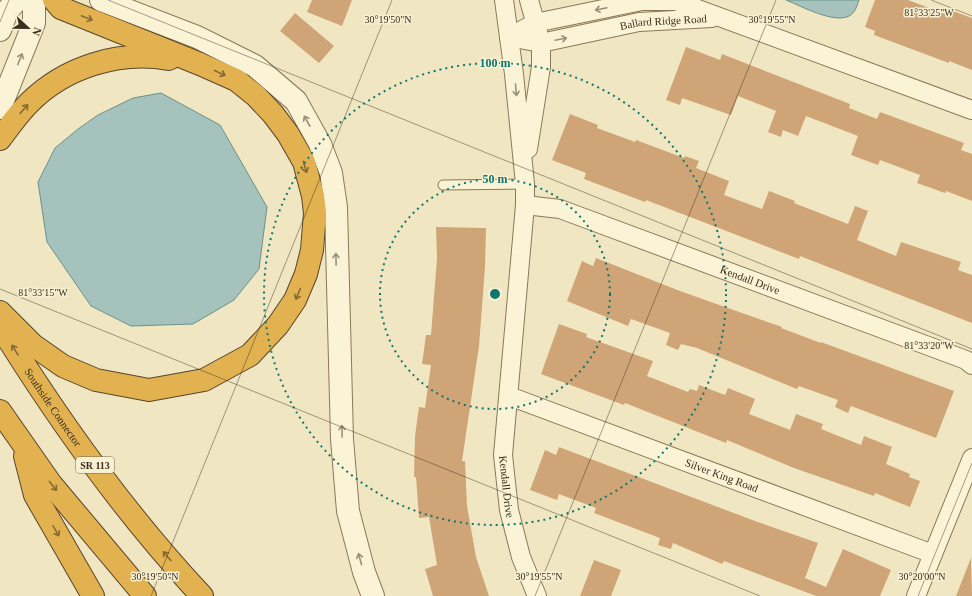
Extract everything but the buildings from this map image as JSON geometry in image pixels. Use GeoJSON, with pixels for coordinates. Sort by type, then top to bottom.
{"type":"FeatureCollection","features":[{"type":"Feature","properties":{"kind":"highway"},"geometry":{"type":"LineString","coordinates":[[0,312],[33,345],[63,366],[96,380],[149,390],[204,380],[250,355],[278,326],[295,300],[306,274],[312,250],[315,213],[304,162],[288,134],[273,114],[256,96],[236,80],[61,8],[54,0]]}},
{"type":"Feature","properties":{"kind":"highway"},"geometry":{"type":"LineString","coordinates":[[0,139],[29,103],[71,73],[91,65],[129,56],[156,56],[200,64]]}},
{"type":"Feature","properties":{"kind":"highway","name":"Southside Connector"},"geometry":{"type":"LineString","coordinates":[[0,326],[30,374],[117,495],[202,596]]}},
{"type":"Feature","properties":{"kind":"highway"},"geometry":{"type":"LineString","coordinates":[[0,411],[51,484],[144,596]]}},
{"type":"Feature","properties":{"kind":"highway"},"geometry":{"type":"LineString","coordinates":[[21,443],[35,495],[93,596]]}},
{"type":"Feature","properties":{"kind":"street"},"geometry":{"type":"LineString","coordinates":[[0,30],[8,11],[17,0]]}},
{"type":"Feature","properties":{"kind":"street"},"geometry":{"type":"LineString","coordinates":[[0,108],[34,23],[34,0]]}},
{"type":"Feature","properties":{"kind":"street"},"geometry":{"type":"LineString","coordinates":[[101,0],[197,37],[255,66],[296,101],[320,144],[330,173],[336,207],[342,439],[348,511],[364,572],[373,596]]}},
{"type":"Feature","properties":{"kind":"street","name":"Kendall Drive"},"geometry":{"type":"LineString","coordinates":[[504,0],[524,179],[525,205],[503,455],[509,510],[521,557],[537,596]]}},
{"type":"Feature","properties":{"kind":"street","name":"Kendall Drive"},"geometry":{"type":"LineString","coordinates":[[524,179],[541,67],[541,43],[529,0]]}},
{"type":"Feature","properties":{"kind":"street","name":"Ballard Ridge Road"},"geometry":{"type":"LineString","coordinates":[[509,37],[535,23],[642,1],[676,1],[720,18]]}},
{"type":"Feature","properties":{"kind":"street"},"geometry":{"type":"LineString","coordinates":[[720,18],[972,110]]}},
{"type":"Feature","properties":{"kind":"street","name":"Ballard Ridge Road"},"geometry":{"type":"LineString","coordinates":[[509,37],[541,43],[639,22],[720,18]]}},
{"type":"Feature","properties":{"kind":"street","name":"Kendall Drive"},"geometry":{"type":"LineString","coordinates":[[525,205],[560,209],[966,360],[972,366]]}},
{"type":"Feature","properties":{"kind":"street","name":"Silver King Road"},"geometry":{"type":"LineString","coordinates":[[509,396],[933,554]]}},
{"type":"Feature","properties":{"kind":"street"},"geometry":{"type":"LineString","coordinates":[[916,596],[972,458]]}},
{"type":"Feature","properties":{"kind":"lane"},"geometry":{"type":"LineString","coordinates":[[444,185],[524,179]]}},
{"type":"Feature","properties":{"kind":"water"},"geometry":{"type":"Polygon","coordinates":[[[786,0],[859,0],[856,9],[849,16],[835,18],[826,16],[786,0]]]}},
{"type":"Feature","properties":{"kind":"water"},"geometry":{"type":"Polygon","coordinates":[[[161,93],[220,125],[267,207],[259,269],[234,300],[193,324],[131,326],[91,306],[47,242],[38,182],[55,148],[78,129],[98,115],[133,98],[161,93]]]}}]}
